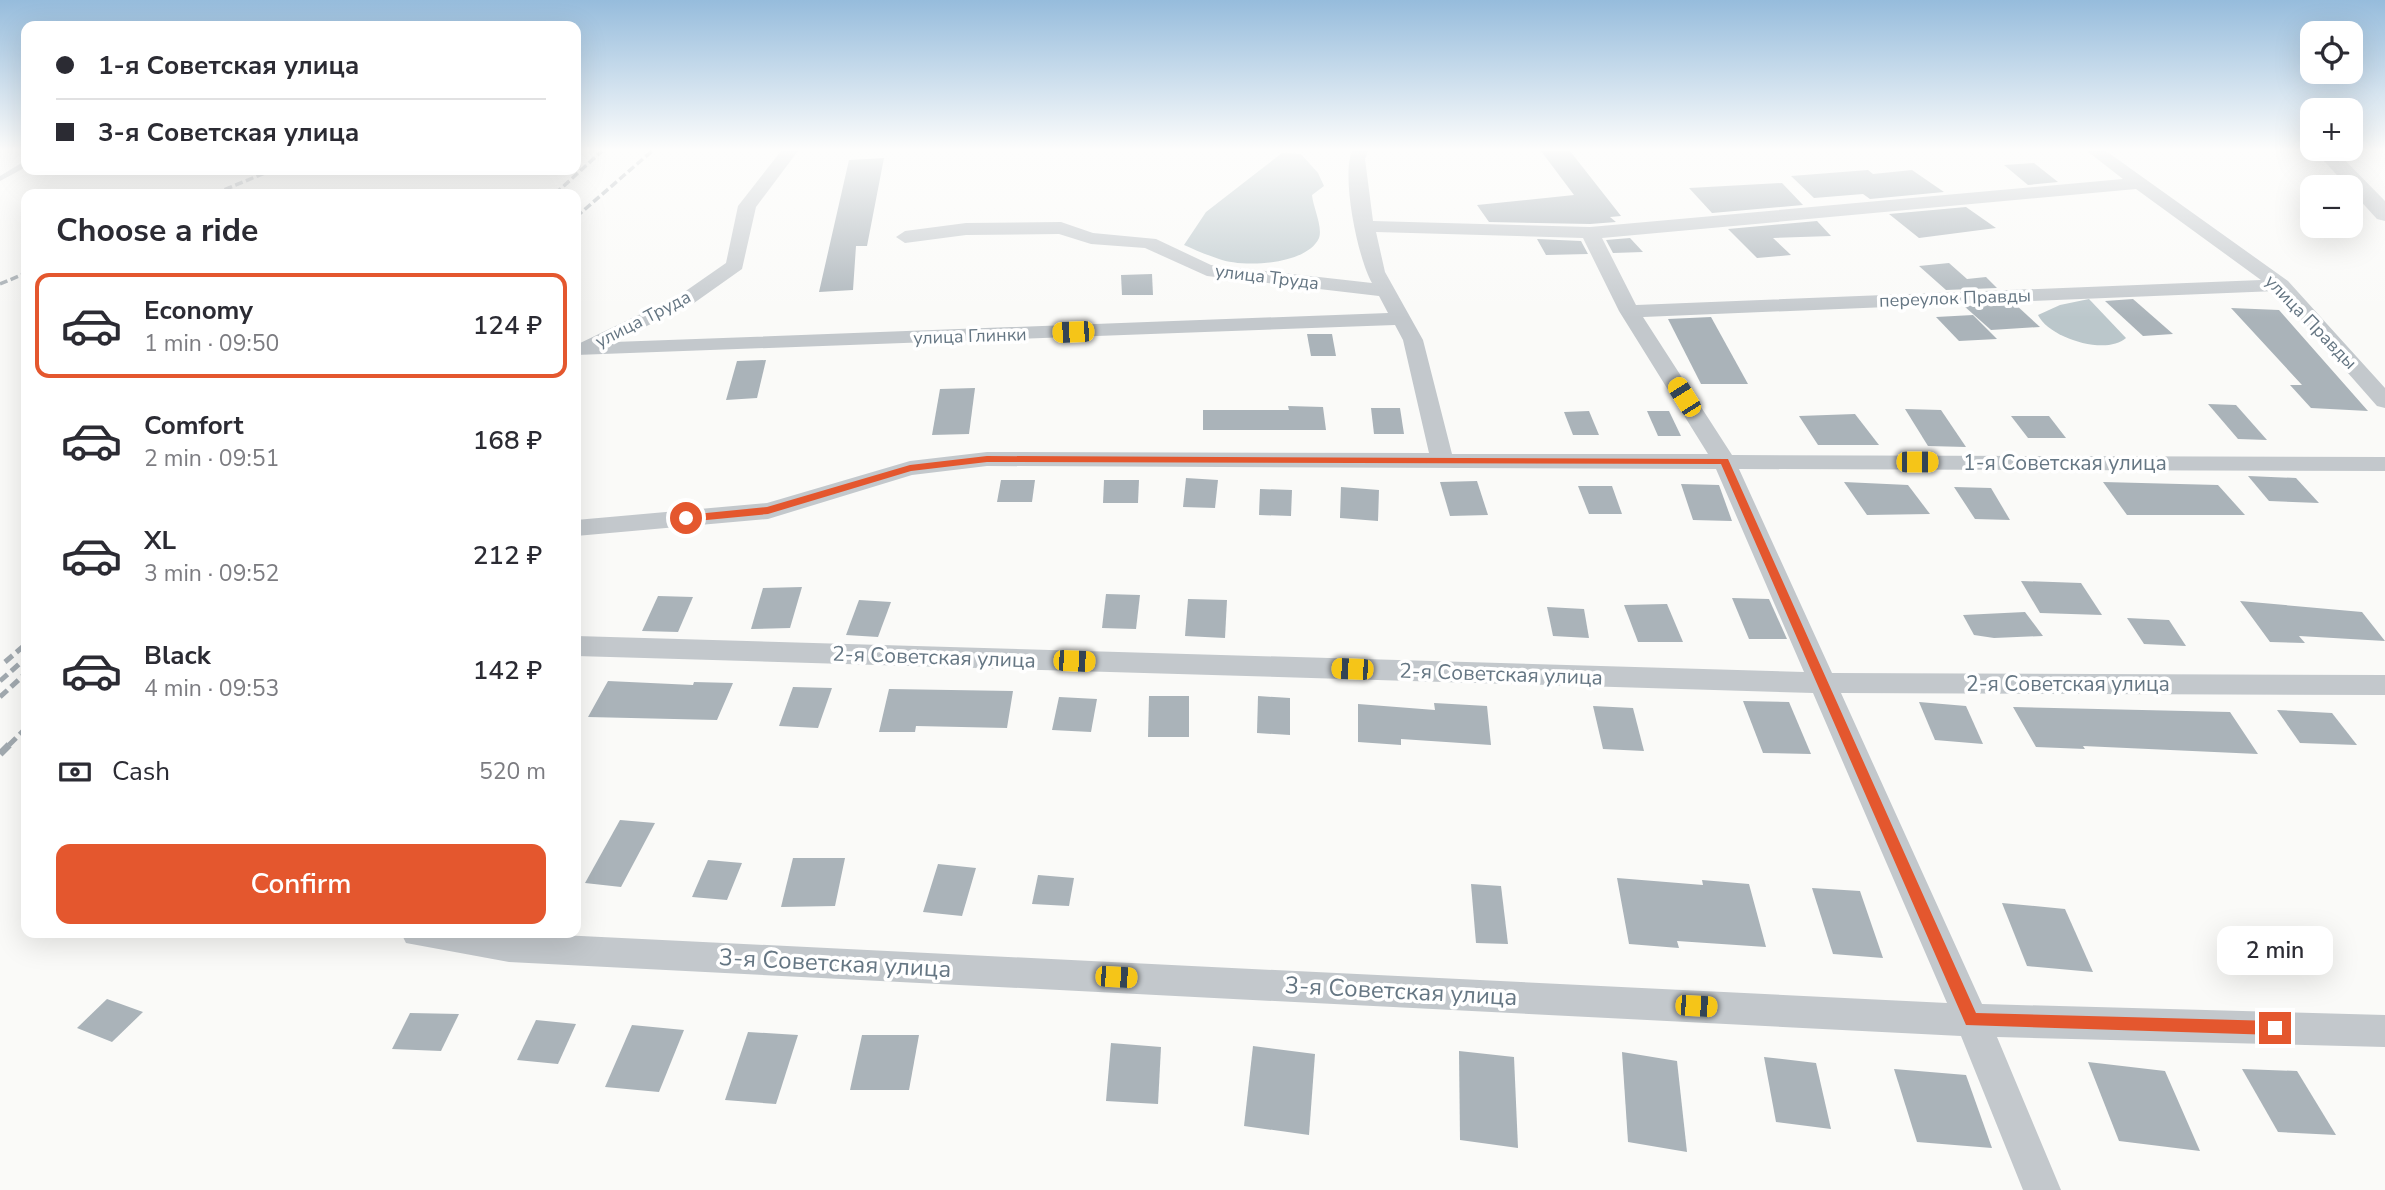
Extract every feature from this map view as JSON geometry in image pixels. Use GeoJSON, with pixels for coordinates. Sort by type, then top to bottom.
{"type":"FeatureCollection","features":[{"type":"Feature","properties":{"kind":"street","name":"улица Труда"},"geometry":{"type":"LineString","coordinates":[[581,350],[687,299],[735,265],[747,207]]}},
{"type":"Feature","properties":{"kind":"street"},"geometry":{"type":"LineString","coordinates":[[1363,207],[1375,272],[1413,340],[1442,461]]}},
{"type":"Feature","properties":{"kind":"street"},"geometry":{"type":"LineString","coordinates":[[1365,226],[1590,233],[1882,207]]}},
{"type":"Feature","properties":{"kind":"street","name":"улица Правды"},"geometry":{"type":"LineString","coordinates":[[2173,207],[2281,285],[2385,401]]}},
{"type":"Feature","properties":{"kind":"street","name":"улица Труда"},"geometry":{"type":"LineString","coordinates":[[905,237],[966,229],[1061,228],[1091,238],[1149,243],[1207,270],[1385,291]]}},
{"type":"Feature","properties":{"kind":"street"},"geometry":{"type":"LineString","coordinates":[[1590,233],[1629,311],[1724,461],[1972,1020],[2042,1190]]}},
{"type":"Feature","properties":{"kind":"street","name":"переулок Правды"},"geometry":{"type":"LineString","coordinates":[[1629,311],[2281,285]]}},
{"type":"Feature","properties":{"kind":"street","name":"улица Глинки"},"geometry":{"type":"LineString","coordinates":[[581,351],[1401,319]]}},
{"type":"Feature","properties":{"kind":"street","name":"1-я Советская улица"},"geometry":{"type":"LineString","coordinates":[[581,528],[768,511],[910,468],[987,459],[2385,464]]}},
{"type":"Feature","properties":{"kind":"street","name":"2-я Советская улица"},"geometry":{"type":"LineString","coordinates":[[581,646],[1822,683],[2385,685]]}},
{"type":"Feature","properties":{"kind":"street","name":"3-я Советская улица"},"geometry":{"type":"LineString","coordinates":[[450,938],[509,947],[1972,1020],[2385,1031]]}},
{"type":"Feature","properties":{"kind":"shaded area"},"geometry":{"type":"Polygon","coordinates":[[[1213,207],[1315,207],[1319,238],[1302,254],[1288,259],[1258,263],[1230,262],[1184,245],[1206,212],[1213,207]]]}},
{"type":"Feature","properties":{"kind":"shaded area"},"geometry":{"type":"Polygon","coordinates":[[[2089,299],[2126,338],[2105,345],[2079,342],[2054,331],[2038,315],[2060,305],[2089,299]]]}},
{"type":"Feature","properties":{"kind":"building"},"geometry":{"type":"Polygon","coordinates":[[[838,207],[875,207],[867,246],[856,246],[853,290],[819,292],[838,207]]]}},
{"type":"Feature","properties":{"kind":"building"},"geometry":{"type":"Polygon","coordinates":[[[1478,207],[1614,207],[1621,216],[1610,217],[1616,222],[1590,224],[1489,222],[1478,207]]]}},
{"type":"Feature","properties":{"kind":"building"},"geometry":{"type":"Polygon","coordinates":[[[1706,207],[1786,207],[1712,213],[1706,207]]]}},
{"type":"Feature","properties":{"kind":"building"},"geometry":{"type":"Polygon","coordinates":[[[1966,207],[1996,228],[1919,238],[1889,214],[1966,207]]]}},
{"type":"Feature","properties":{"kind":"building"},"geometry":{"type":"Polygon","coordinates":[[[1817,221],[1831,236],[1773,238],[1791,255],[1757,258],[1728,229],[1817,221]]]}},
{"type":"Feature","properties":{"kind":"building"},"geometry":{"type":"Polygon","coordinates":[[[1630,238],[1643,252],[1613,253],[1606,240],[1630,238]]]}},
{"type":"Feature","properties":{"kind":"building"},"geometry":{"type":"Polygon","coordinates":[[[1537,239],[1581,241],[1588,254],[1546,255],[1537,239]]]}},
{"type":"Feature","properties":{"kind":"building"},"geometry":{"type":"Polygon","coordinates":[[[1949,263],[1967,279],[1986,277],[1997,288],[1946,290],[1919,266],[1949,263]]]}},
{"type":"Feature","properties":{"kind":"building"},"geometry":{"type":"Polygon","coordinates":[[[1152,274],[1153,295],[1122,295],[1121,275],[1152,274]]]}},
{"type":"Feature","properties":{"kind":"building"},"geometry":{"type":"Polygon","coordinates":[[[2133,299],[2173,334],[2143,336],[2105,301],[2133,299]]]}},
{"type":"Feature","properties":{"kind":"building"},"geometry":{"type":"Polygon","coordinates":[[[2015,304],[2040,327],[1991,330],[1964,306],[2015,304]]]}},
{"type":"Feature","properties":{"kind":"building"},"geometry":{"type":"Polygon","coordinates":[[[2231,308],[2279,310],[2368,411],[2311,408],[2290,385],[2302,385],[2231,308]]]}},
{"type":"Feature","properties":{"kind":"building"},"geometry":{"type":"Polygon","coordinates":[[[1973,315],[1997,339],[1959,341],[1936,317],[1973,315]]]}},
{"type":"Feature","properties":{"kind":"building"},"geometry":{"type":"Polygon","coordinates":[[[1711,317],[1748,384],[1701,384],[1668,319],[1711,317]]]}},
{"type":"Feature","properties":{"kind":"building"},"geometry":{"type":"Polygon","coordinates":[[[1307,334],[1332,334],[1336,356],[1311,356],[1307,334]]]}},
{"type":"Feature","properties":{"kind":"building"},"geometry":{"type":"Polygon","coordinates":[[[766,360],[757,398],[726,400],[737,361],[766,360]]]}},
{"type":"Feature","properties":{"kind":"building"},"geometry":{"type":"Polygon","coordinates":[[[975,388],[969,434],[932,435],[940,389],[975,388]]]}},
{"type":"Feature","properties":{"kind":"building"},"geometry":{"type":"Polygon","coordinates":[[[2208,404],[2236,405],[2267,440],[2238,439],[2208,404]]]}},
{"type":"Feature","properties":{"kind":"building"},"geometry":{"type":"Polygon","coordinates":[[[1288,406],[1323,407],[1326,430],[1203,430],[1203,410],[1289,410],[1288,406]]]}},
{"type":"Feature","properties":{"kind":"building"},"geometry":{"type":"Polygon","coordinates":[[[1371,408],[1400,408],[1404,434],[1374,434],[1371,408]]]}},
{"type":"Feature","properties":{"kind":"building"},"geometry":{"type":"Polygon","coordinates":[[[1905,409],[1941,410],[1966,447],[1928,446],[1905,409]]]}},
{"type":"Feature","properties":{"kind":"building"},"geometry":{"type":"Polygon","coordinates":[[[1589,411],[1599,435],[1573,435],[1564,412],[1589,411]]]}},
{"type":"Feature","properties":{"kind":"building"},"geometry":{"type":"Polygon","coordinates":[[[1647,411],[1669,411],[1681,436],[1658,436],[1647,411]]]}},
{"type":"Feature","properties":{"kind":"building"},"geometry":{"type":"Polygon","coordinates":[[[1855,414],[1879,445],[1818,445],[1799,416],[1855,414]]]}},
{"type":"Feature","properties":{"kind":"building"},"geometry":{"type":"Polygon","coordinates":[[[2011,416],[2049,416],[2066,438],[2028,438],[2011,416]]]}},
{"type":"Feature","properties":{"kind":"building"},"geometry":{"type":"Polygon","coordinates":[[[2248,476],[2296,478],[2319,503],[2269,501],[2248,476]]]}},
{"type":"Feature","properties":{"kind":"building"},"geometry":{"type":"Polygon","coordinates":[[[1186,478],[1218,480],[1215,508],[1183,507],[1186,478]]]}},
{"type":"Feature","properties":{"kind":"building"},"geometry":{"type":"Polygon","coordinates":[[[1001,480],[1035,480],[1032,502],[997,502],[1001,480]]]}},
{"type":"Feature","properties":{"kind":"building"},"geometry":{"type":"Polygon","coordinates":[[[1104,480],[1139,480],[1138,503],[1103,503],[1104,480]]]}},
{"type":"Feature","properties":{"kind":"building"},"geometry":{"type":"Polygon","coordinates":[[[1477,481],[1488,515],[1450,516],[1440,482],[1477,481]]]}},
{"type":"Feature","properties":{"kind":"building"},"geometry":{"type":"Polygon","coordinates":[[[1844,482],[1908,485],[1930,514],[1867,515],[1844,482]]]}},
{"type":"Feature","properties":{"kind":"building"},"geometry":{"type":"Polygon","coordinates":[[[2103,482],[2218,485],[2245,515],[2127,515],[2103,482]]]}},
{"type":"Feature","properties":{"kind":"building"},"geometry":{"type":"Polygon","coordinates":[[[1681,484],[1719,485],[1732,521],[1693,520],[1681,484]]]}},
{"type":"Feature","properties":{"kind":"building"},"geometry":{"type":"Polygon","coordinates":[[[1578,486],[1612,486],[1622,514],[1589,514],[1578,486]]]}},
{"type":"Feature","properties":{"kind":"building"},"geometry":{"type":"Polygon","coordinates":[[[1341,487],[1379,490],[1378,521],[1340,518],[1341,487]]]}},
{"type":"Feature","properties":{"kind":"building"},"geometry":{"type":"Polygon","coordinates":[[[1954,487],[1991,488],[2010,520],[1975,519],[1954,487]]]}},
{"type":"Feature","properties":{"kind":"building"},"geometry":{"type":"Polygon","coordinates":[[[1260,489],[1292,490],[1291,516],[1259,515],[1260,489]]]}},
{"type":"Feature","properties":{"kind":"building"},"geometry":{"type":"Polygon","coordinates":[[[2021,581],[2081,583],[2102,615],[2040,613],[2021,581]]]}},
{"type":"Feature","properties":{"kind":"building"},"geometry":{"type":"Polygon","coordinates":[[[802,587],[790,628],[751,629],[763,588],[802,587]]]}},
{"type":"Feature","properties":{"kind":"building"},"geometry":{"type":"Polygon","coordinates":[[[1106,594],[1140,595],[1136,629],[1102,628],[1106,594]]]}},
{"type":"Feature","properties":{"kind":"building"},"geometry":{"type":"Polygon","coordinates":[[[658,596],[693,597],[678,632],[642,631],[658,596]]]}},
{"type":"Feature","properties":{"kind":"building"},"geometry":{"type":"Polygon","coordinates":[[[1732,598],[1769,599],[1787,639],[1749,639],[1732,598]]]}},
{"type":"Feature","properties":{"kind":"building"},"geometry":{"type":"Polygon","coordinates":[[[1188,599],[1227,600],[1225,638],[1185,636],[1188,599]]]}},
{"type":"Feature","properties":{"kind":"building"},"geometry":{"type":"Polygon","coordinates":[[[859,600],[891,602],[878,637],[846,635],[859,600]]]}},
{"type":"Feature","properties":{"kind":"building"},"geometry":{"type":"Polygon","coordinates":[[[2240,601],[2362,612],[2385,641],[2299,636],[2305,643],[2270,642],[2240,601]]]}},
{"type":"Feature","properties":{"kind":"building"},"geometry":{"type":"Polygon","coordinates":[[[1667,604],[1683,642],[1638,642],[1624,605],[1667,604]]]}},
{"type":"Feature","properties":{"kind":"building"},"geometry":{"type":"Polygon","coordinates":[[[1547,607],[1584,609],[1589,638],[1553,636],[1547,607]]]}},
{"type":"Feature","properties":{"kind":"building"},"geometry":{"type":"Polygon","coordinates":[[[2025,612],[2043,636],[1994,638],[1974,635],[1963,615],[2025,612]]]}},
{"type":"Feature","properties":{"kind":"building"},"geometry":{"type":"Polygon","coordinates":[[[2127,618],[2169,620],[2186,646],[2144,644],[2127,618]]]}},
{"type":"Feature","properties":{"kind":"building"},"geometry":{"type":"Polygon","coordinates":[[[608,681],[693,685],[694,682],[733,683],[717,720],[588,717],[608,681]]]}},
{"type":"Feature","properties":{"kind":"building"},"geometry":{"type":"Polygon","coordinates":[[[793,687],[832,688],[818,728],[779,726],[793,687]]]}},
{"type":"Feature","properties":{"kind":"building"},"geometry":{"type":"Polygon","coordinates":[[[889,689],[1013,691],[1007,728],[916,726],[915,732],[879,732],[889,689]]]}},
{"type":"Feature","properties":{"kind":"building"},"geometry":{"type":"Polygon","coordinates":[[[1149,696],[1189,696],[1189,737],[1148,737],[1149,696]]]}},
{"type":"Feature","properties":{"kind":"building"},"geometry":{"type":"Polygon","coordinates":[[[1258,696],[1290,698],[1290,735],[1257,733],[1258,696]]]}},
{"type":"Feature","properties":{"kind":"building"},"geometry":{"type":"Polygon","coordinates":[[[1059,697],[1097,699],[1091,732],[1052,730],[1059,697]]]}},
{"type":"Feature","properties":{"kind":"building"},"geometry":{"type":"Polygon","coordinates":[[[1743,701],[1789,702],[1811,754],[1763,753],[1743,701]]]}},
{"type":"Feature","properties":{"kind":"building"},"geometry":{"type":"Polygon","coordinates":[[[1919,702],[1966,706],[1983,744],[1935,740],[1919,702]]]}},
{"type":"Feature","properties":{"kind":"building"},"geometry":{"type":"Polygon","coordinates":[[[1434,703],[1487,706],[1491,745],[1401,739],[1401,745],[1358,742],[1358,704],[1435,710],[1434,703]]]}},
{"type":"Feature","properties":{"kind":"building"},"geometry":{"type":"Polygon","coordinates":[[[1593,706],[1633,708],[1644,751],[1603,749],[1593,706]]]}},
{"type":"Feature","properties":{"kind":"building"},"geometry":{"type":"Polygon","coordinates":[[[2013,707],[2230,712],[2258,754],[2083,746],[2085,749],[2036,747],[2013,707]]]}},
{"type":"Feature","properties":{"kind":"building"},"geometry":{"type":"Polygon","coordinates":[[[2277,710],[2332,713],[2357,745],[2300,743],[2277,710]]]}},
{"type":"Feature","properties":{"kind":"building"},"geometry":{"type":"Polygon","coordinates":[[[620,820],[655,823],[621,887],[585,883],[620,820]]]}},
{"type":"Feature","properties":{"kind":"building"},"geometry":{"type":"Polygon","coordinates":[[[793,858],[845,858],[835,906],[781,907],[793,858]]]}},
{"type":"Feature","properties":{"kind":"building"},"geometry":{"type":"Polygon","coordinates":[[[708,860],[742,863],[727,900],[692,897],[708,860]]]}},
{"type":"Feature","properties":{"kind":"building"},"geometry":{"type":"Polygon","coordinates":[[[938,864],[976,868],[962,916],[923,912],[938,864]]]}},
{"type":"Feature","properties":{"kind":"building"},"geometry":{"type":"Polygon","coordinates":[[[1038,875],[1074,878],[1069,906],[1032,904],[1038,875]]]}},
{"type":"Feature","properties":{"kind":"building"},"geometry":{"type":"Polygon","coordinates":[[[1617,878],[1703,885],[1702,880],[1749,884],[1766,947],[1677,941],[1679,948],[1629,944],[1617,878]]]}},
{"type":"Feature","properties":{"kind":"building"},"geometry":{"type":"Polygon","coordinates":[[[1471,884],[1501,886],[1508,944],[1476,943],[1471,884]]]}},
{"type":"Feature","properties":{"kind":"building"},"geometry":{"type":"Polygon","coordinates":[[[1812,888],[1860,891],[1883,958],[1833,954],[1812,888]]]}},
{"type":"Feature","properties":{"kind":"building"},"geometry":{"type":"Polygon","coordinates":[[[2002,903],[2065,909],[2093,972],[2027,966],[2002,903]]]}},
{"type":"Feature","properties":{"kind":"building"},"geometry":{"type":"Polygon","coordinates":[[[107,999],[143,1012],[112,1042],[77,1028],[107,999]]]}},
{"type":"Feature","properties":{"kind":"building"},"geometry":{"type":"Polygon","coordinates":[[[410,1013],[459,1014],[441,1051],[392,1049],[410,1013]]]}},
{"type":"Feature","properties":{"kind":"building"},"geometry":{"type":"Polygon","coordinates":[[[536,1020],[576,1024],[558,1064],[517,1060],[536,1020]]]}},
{"type":"Feature","properties":{"kind":"building"},"geometry":{"type":"Polygon","coordinates":[[[632,1025],[684,1030],[659,1092],[605,1087],[632,1025]]]}},
{"type":"Feature","properties":{"kind":"building"},"geometry":{"type":"Polygon","coordinates":[[[748,1032],[798,1035],[776,1104],[725,1100],[748,1032]]]}},
{"type":"Feature","properties":{"kind":"building"},"geometry":{"type":"Polygon","coordinates":[[[862,1035],[919,1035],[909,1090],[850,1090],[862,1035]]]}},
{"type":"Feature","properties":{"kind":"building"},"geometry":{"type":"Polygon","coordinates":[[[1111,1043],[1161,1047],[1158,1104],[1106,1101],[1111,1043]]]}},
{"type":"Feature","properties":{"kind":"building"},"geometry":{"type":"Polygon","coordinates":[[[1253,1046],[1315,1054],[1309,1135],[1244,1126],[1253,1046]]]}},
{"type":"Feature","properties":{"kind":"building"},"geometry":{"type":"Polygon","coordinates":[[[1459,1051],[1514,1057],[1518,1148],[1460,1140],[1459,1051]]]}},
{"type":"Feature","properties":{"kind":"building"},"geometry":{"type":"Polygon","coordinates":[[[1622,1052],[1677,1061],[1687,1152],[1628,1142],[1622,1052]]]}},
{"type":"Feature","properties":{"kind":"building"},"geometry":{"type":"Polygon","coordinates":[[[1764,1057],[1816,1063],[1831,1129],[1776,1122],[1764,1057]]]}},
{"type":"Feature","properties":{"kind":"building"},"geometry":{"type":"Polygon","coordinates":[[[2088,1062],[2165,1071],[2200,1151],[2119,1141],[2088,1062]]]}},
{"type":"Feature","properties":{"kind":"building"},"geometry":{"type":"Polygon","coordinates":[[[1894,1069],[1966,1075],[1992,1148],[1917,1142],[1894,1069]]]}},
{"type":"Feature","properties":{"kind":"building"},"geometry":{"type":"Polygon","coordinates":[[[2242,1069],[2297,1071],[2336,1135],[2278,1132],[2242,1069]]]}},
{"type":"Feature","properties":{"kind":"railway"},"geometry":{"type":"LineString","coordinates":[[581,213],[588,207]]}},
{"type":"Feature","properties":{"kind":"railway"},"geometry":{"type":"LineString","coordinates":[[0,284],[21,275]]}},
{"type":"Feature","properties":{"kind":"railway"},"geometry":{"type":"LineString","coordinates":[[5,662],[21,648]]}},
{"type":"Feature","properties":{"kind":"railway"},"geometry":{"type":"LineString","coordinates":[[0,681],[21,662]]}},
{"type":"Feature","properties":{"kind":"railway"},"geometry":{"type":"LineString","coordinates":[[0,697],[21,678]]}},
{"type":"Feature","properties":{"kind":"railway"},"geometry":{"type":"LineString","coordinates":[[0,754],[21,733]]}},
{"type":"Feature","properties":{"kind":"route"},"geometry":{"type":"LineString","coordinates":[[686,518],[768,511],[910,468],[987,459],[1724,461],[1972,1020],[2275,1028]]}}]}
